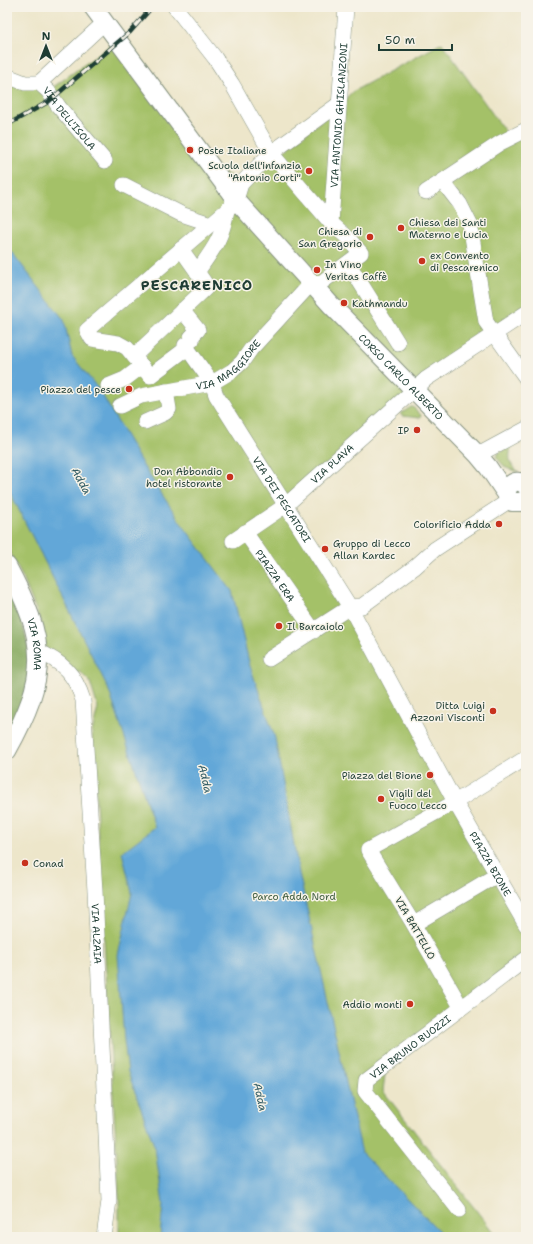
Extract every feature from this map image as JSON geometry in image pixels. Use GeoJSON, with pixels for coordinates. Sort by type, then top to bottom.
{"type":"FeatureCollection","features":[{"type":"Feature","properties":{"kind":"main road","name":"CORSO CARLO ALBERTO"},"geometry":{"type":"LineString","coordinates":[[93,7],[231,205],[314,286],[483,461],[520,492]]}},
{"type":"Feature","properties":{"kind":"main road","name":"VIA ROMA"},"geometry":{"type":"LineString","coordinates":[[7,566],[29,612],[38,651],[38,676],[34,694],[25,717],[7,751]]}},
{"type":"Feature","properties":{"kind":"street"},"geometry":{"type":"LineString","coordinates":[[175,7],[215,58],[237,92],[271,153],[331,223]]}},
{"type":"Feature","properties":{"kind":"street","name":"VIA ANTONIO GHISLANZONI"},"geometry":{"type":"LineString","coordinates":[[331,223],[346,7]]}},
{"type":"Feature","properties":{"kind":"street"},"geometry":{"type":"LineString","coordinates":[[39,83],[104,24]]}},
{"type":"Feature","properties":{"kind":"street","name":"VIA DELL'ISOLA"},"geometry":{"type":"LineString","coordinates":[[7,76],[25,83],[39,83],[48,91],[59,107],[105,162]]}},
{"type":"Feature","properties":{"kind":"street"},"geometry":{"type":"LineString","coordinates":[[197,272],[214,249],[223,231],[231,205],[241,184],[271,153],[339,104]]}},
{"type":"Feature","properties":{"kind":"street"},"geometry":{"type":"LineString","coordinates":[[426,192],[500,143],[526,130]]}},
{"type":"Feature","properties":{"kind":"street"},"geometry":{"type":"LineString","coordinates":[[443,182],[460,204],[470,224],[486,322],[493,334],[519,366],[526,378]]}},
{"type":"Feature","properties":{"kind":"street"},"geometry":{"type":"LineString","coordinates":[[124,185],[181,214],[211,224]]}},
{"type":"Feature","properties":{"kind":"street"},"geometry":{"type":"LineString","coordinates":[[182,310],[198,330],[191,337],[192,340],[185,345],[187,348],[150,376],[127,348],[118,343],[92,339],[87,330],[211,224],[231,205]]}},
{"type":"Feature","properties":{"kind":"street","name":"VIA MAGGIORE"},"geometry":{"type":"LineString","coordinates":[[120,406],[135,399],[166,391],[212,383],[232,371],[242,362],[251,349],[307,288],[314,286],[361,253],[347,237],[331,223]]}},
{"type":"Feature","properties":{"kind":"street"},"geometry":{"type":"LineString","coordinates":[[108,386],[125,380],[138,361],[182,310],[206,288],[181,249]]}},
{"type":"Feature","properties":{"kind":"street"},"geometry":{"type":"LineString","coordinates":[[348,263],[398,343]]}},
{"type":"Feature","properties":{"kind":"street","name":"VIA PLAVA"},"geometry":{"type":"LineString","coordinates":[[245,532],[286,505],[426,380],[526,313]]}},
{"type":"Feature","properties":{"kind":"street","name":"VIA DEI PESCATORI"},"geometry":{"type":"LineString","coordinates":[[187,348],[212,383],[216,395],[350,608],[455,802]]}},
{"type":"Feature","properties":{"kind":"street"},"geometry":{"type":"LineString","coordinates":[[125,380],[135,399]]}},
{"type":"Feature","properties":{"kind":"street"},"geometry":{"type":"LineString","coordinates":[[145,422],[165,413],[169,409],[166,391]]}},
{"type":"Feature","properties":{"kind":"street"},"geometry":{"type":"LineString","coordinates":[[483,461],[526,429]]}},
{"type":"Feature","properties":{"kind":"street"},"geometry":{"type":"LineString","coordinates":[[269,659],[350,608],[362,606],[415,567],[435,549],[520,492]]}},
{"type":"Feature","properties":{"kind":"street"},"geometry":{"type":"LineString","coordinates":[[233,541],[245,532]]}},
{"type":"Feature","properties":{"kind":"street","name":"PIAZZA ERA"},"geometry":{"type":"LineString","coordinates":[[245,532],[314,631]]}},
{"type":"Feature","properties":{"kind":"street","name":"VIA ALZAIA"},"geometry":{"type":"LineString","coordinates":[[38,651],[56,659],[68,671],[76,682],[83,700],[95,891],[108,1193],[104,1237]]}},
{"type":"Feature","properties":{"kind":"street"},"geometry":{"type":"LineString","coordinates":[[455,802],[526,758]]}},
{"type":"Feature","properties":{"kind":"street","name":"VIA BATTELLO"},"geometry":{"type":"LineString","coordinates":[[455,802],[368,850],[414,924],[460,1007]]}},
{"type":"Feature","properties":{"kind":"street","name":"PIAZZA BIONE"},"geometry":{"type":"LineString","coordinates":[[455,802],[526,925]]}},
{"type":"Feature","properties":{"kind":"street"},"geometry":{"type":"LineString","coordinates":[[414,924],[497,875]]}},
{"type":"Feature","properties":{"kind":"street","name":"VIA BRUNO BUOZZI"},"geometry":{"type":"LineString","coordinates":[[459,1210],[365,1091],[366,1080],[460,1007],[526,959]]}},
{"type":"Feature","properties":{"kind":"green space","name":"Parco Adda Nord"},"geometry":{"type":"Polygon","coordinates":[[[114,43],[214,168],[246,183],[334,110],[352,92],[442,43],[509,137],[526,127],[526,316],[400,401],[288,505],[526,927],[526,958],[386,1066],[383,1091],[497,1237],[119,1237],[119,1196],[92,732],[98,708],[90,682],[78,670],[79,680],[46,648],[40,620],[23,578],[7,547],[7,80],[52,88],[114,43]]]}},
{"type":"Feature","properties":{"kind":"green space"},"geometry":{"type":"Polygon","coordinates":[[[413,407],[421,415],[420,418],[402,416],[400,414],[413,407]]]}},
{"type":"Feature","properties":{"kind":"green space"},"geometry":{"type":"Polygon","coordinates":[[[511,446],[510,461],[519,472],[506,468],[496,457],[498,453],[511,446]]]}},
{"type":"Feature","properties":{"kind":"green space"},"geometry":{"type":"Polygon","coordinates":[[[7,584],[23,625],[29,653],[29,667],[28,681],[24,696],[7,733],[7,584]]]}},
{"type":"Feature","properties":{"kind":"water","name":"Adda"},"geometry":{"type":"Polygon","coordinates":[[[7,246],[64,320],[72,356],[100,391],[145,469],[181,523],[232,591],[250,666],[275,738],[299,873],[362,1153],[445,1237],[160,1237],[163,1204],[155,1148],[128,1072],[124,1040],[118,955],[132,893],[122,852],[155,827],[108,688],[7,486],[7,246]]]}},
{"type":"Feature","properties":{"kind":"railway"},"geometry":{"type":"LineString","coordinates":[[7,125],[48,102],[130,32],[152,7]]}},
{"type":"Feature","properties":{"kind":"place","name":"Poste Italiane"},"geometry":{"type":"Point","coordinates":[190,150]}},
{"type":"Feature","properties":{"kind":"place","name":"Scuola dell'infanzia \"Antonio Corti\""},"geometry":{"type":"Point","coordinates":[309,171]}},
{"type":"Feature","properties":{"kind":"place","name":"Chiesa dei Santi Materno e Lucia"},"geometry":{"type":"Point","coordinates":[401,228]}},
{"type":"Feature","properties":{"kind":"place","name":"Chiesa di San Gregorio"},"geometry":{"type":"Point","coordinates":[370,237]}},
{"type":"Feature","properties":{"kind":"place","name":"ex Convento di Pescarenico"},"geometry":{"type":"Point","coordinates":[422,261]}},
{"type":"Feature","properties":{"kind":"place","name":"In Vino Veritas Caffè"},"geometry":{"type":"Point","coordinates":[317,270]}},
{"type":"Feature","properties":{"kind":"place","name":"Kathmandu"},"geometry":{"type":"Point","coordinates":[344,303]}},
{"type":"Feature","properties":{"kind":"place","name":"Piazza del pesce"},"geometry":{"type":"Point","coordinates":[129,389]}},
{"type":"Feature","properties":{"kind":"place","name":"IP"},"geometry":{"type":"Point","coordinates":[417,430]}},
{"type":"Feature","properties":{"kind":"place","name":"Don Abbondio hotel ristorante"},"geometry":{"type":"Point","coordinates":[230,477]}},
{"type":"Feature","properties":{"kind":"place","name":"Colorificio Adda"},"geometry":{"type":"Point","coordinates":[499,524]}},
{"type":"Feature","properties":{"kind":"place","name":"Gruppo di Lecco Allan Kardec"},"geometry":{"type":"Point","coordinates":[325,549]}},
{"type":"Feature","properties":{"kind":"place","name":"Il Barcaiolo"},"geometry":{"type":"Point","coordinates":[279,626]}},
{"type":"Feature","properties":{"kind":"place","name":"Ditta Luigi Azzoni Visconti"},"geometry":{"type":"Point","coordinates":[493,711]}},
{"type":"Feature","properties":{"kind":"place","name":"Piazza del Bione"},"geometry":{"type":"Point","coordinates":[430,775]}},
{"type":"Feature","properties":{"kind":"place","name":"Vigili del Fuoco Lecco"},"geometry":{"type":"Point","coordinates":[381,799]}},
{"type":"Feature","properties":{"kind":"place","name":"Conad"},"geometry":{"type":"Point","coordinates":[25,863]}},
{"type":"Feature","properties":{"kind":"place","name":"Addio monti"},"geometry":{"type":"Point","coordinates":[410,1004]}},
{"type":"Feature","properties":{"kind":"district","name":"PESCARENICO"},"geometry":{"type":"Point","coordinates":[197,285]}}]}
